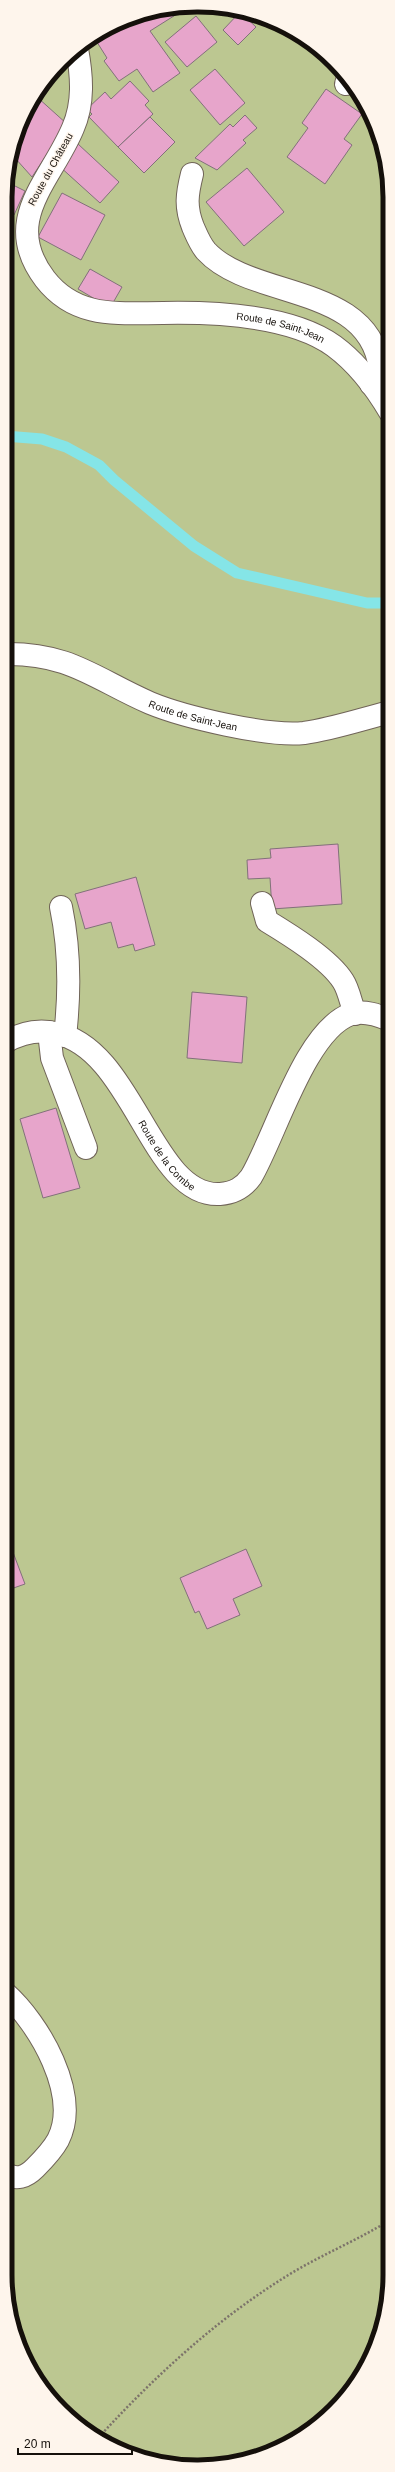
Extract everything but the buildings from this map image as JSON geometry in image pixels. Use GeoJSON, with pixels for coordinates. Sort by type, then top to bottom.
{"type":"FeatureCollection","features":[{"type":"Feature","properties":{"kind":"street","name":"Route du Château"},"geometry":{"type":"LineString","coordinates":[[78,56],[82,87],[80,103],[73,128],[30,204],[25,226],[27,243],[34,263],[45,280],[74,304],[91,310],[118,314],[138,313]]}},
{"type":"Feature","properties":{"kind":"street"},"geometry":{"type":"LineString","coordinates":[[192,174],[187,192],[186,206],[199,241],[207,252],[230,268],[297,292],[332,307],[353,321],[369,338],[376,353],[380,368],[371,384]]}},
{"type":"Feature","properties":{"kind":"street","name":"Route de Saint-Jean"},"geometry":{"type":"LineString","coordinates":[[138,313],[197,312],[258,319],[301,330],[339,349],[371,384],[383,402]]}},
{"type":"Feature","properties":{"kind":"street","name":"Route de Saint-Jean"},"geometry":{"type":"LineString","coordinates":[[12,654],[35,655],[60,660],[82,667],[150,702],[170,710],[270,732],[305,733],[383,714]]}},
{"type":"Feature","properties":{"kind":"street"},"geometry":{"type":"LineString","coordinates":[[262,903],[267,922],[293,937],[320,958],[343,981],[355,1014],[368,1013],[383,1018]]}},
{"type":"Feature","properties":{"kind":"street"},"geometry":{"type":"LineString","coordinates":[[61,907],[66,932],[68,985],[52,1058],[86,1148]]}},
{"type":"Feature","properties":{"kind":"street","name":"Route de la Combe"},"geometry":{"type":"LineString","coordinates":[[57,1034],[86,1048],[104,1066],[141,1117],[160,1151],[178,1177],[197,1190],[207,1193],[226,1194],[241,1188],[251,1177],[296,1083],[326,1032],[344,1018],[355,1014]]}},
{"type":"Feature","properties":{"kind":"street"},"geometry":{"type":"LineString","coordinates":[[12,1039],[26,1033],[57,1034]]}},
{"type":"Feature","properties":{"kind":"street"},"geometry":{"type":"LineString","coordinates":[[12,2002],[32,2026],[48,2053],[58,2074],[65,2111],[58,2140],[48,2155],[27,2176],[17,2178],[12,2176]]}},
{"type":"Feature","properties":{"kind":"path"},"geometry":{"type":"LineString","coordinates":[[102,2434],[177,2358],[226,2319],[289,2274],[383,2224]]}},
{"type":"Feature","properties":{"kind":"green space"},"geometry":{"type":"Polygon","coordinates":[[[185,12],[210,12],[246,18],[280,31],[301,43],[329,66],[352,94],[364,115],[377,149],[383,185],[383,2287],[377,2323],[364,2357],[352,2378],[329,2406],[320,2414],[301,2429],[280,2441],[246,2454],[210,2460],[185,2460],[149,2454],[115,2441],[94,2429],[66,2406],[43,2378],[31,2357],[18,2323],[12,2287],[12,185],[18,149],[31,115],[43,94],[66,66],[75,58],[94,43],[115,31],[149,18],[185,12]]]}},
{"type":"Feature","properties":{"kind":"waterway"},"geometry":{"type":"LineString","coordinates":[[12,437],[42,439],[66,447],[99,465],[114,480],[194,546],[237,573],[367,603],[383,603]]}}]}
